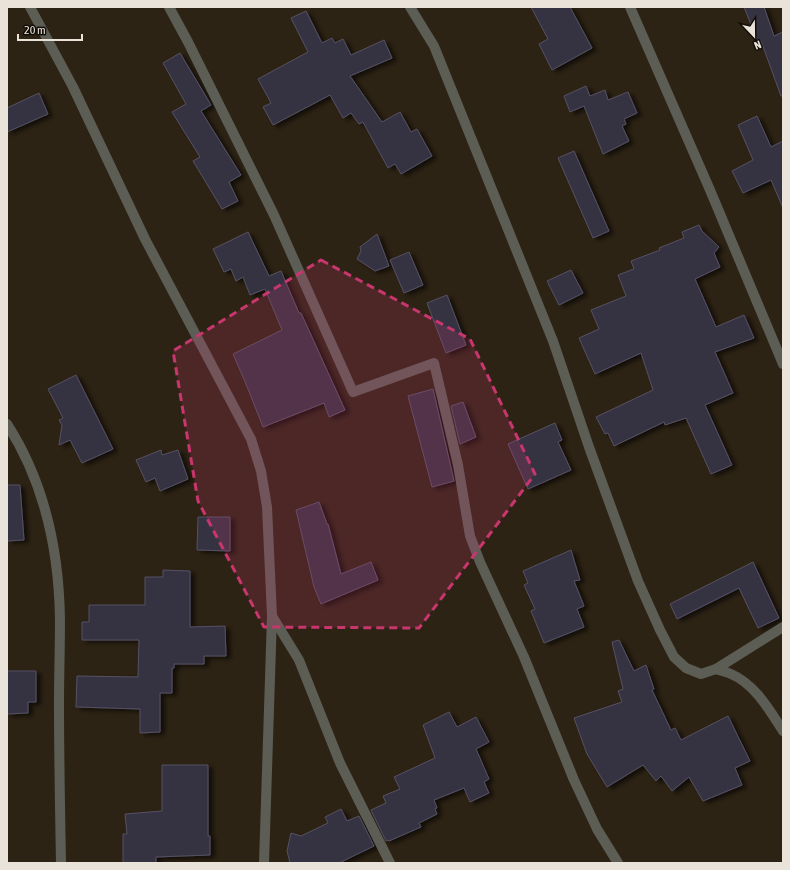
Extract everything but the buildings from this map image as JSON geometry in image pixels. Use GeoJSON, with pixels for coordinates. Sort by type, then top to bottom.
{"type":"FeatureCollection","features":[{"type":"Feature","properties":{"kind":"street"},"geometry":{"type":"LineString","coordinates":[[30,7],[73,87],[145,239],[252,439],[261,471],[267,507],[272,616],[264,863]]}},
{"type":"Feature","properties":{"kind":"street"},"geometry":{"type":"LineString","coordinates":[[169,7],[192,49],[274,215],[353,392],[434,363],[458,466],[470,536],[480,562],[524,657],[574,780],[597,829],[618,863]]}},
{"type":"Feature","properties":{"kind":"street"},"geometry":{"type":"LineString","coordinates":[[410,7],[434,46],[553,341],[610,506],[638,581],[674,657],[686,668],[701,674],[716,669],[783,628]]}},
{"type":"Feature","properties":{"kind":"street"},"geometry":{"type":"LineString","coordinates":[[630,7],[713,197],[783,364]]}},
{"type":"Feature","properties":{"kind":"street"},"geometry":{"type":"LineString","coordinates":[[7,424],[34,474],[48,518],[56,563],[60,620],[59,708],[61,863]]}},
{"type":"Feature","properties":{"kind":"street"},"geometry":{"type":"LineString","coordinates":[[272,616],[299,660],[340,763],[390,863]]}},
{"type":"Feature","properties":{"kind":"street"},"geometry":{"type":"LineString","coordinates":[[716,669],[732,674],[751,688],[765,704],[783,731]]}},
{"type":"Feature","properties":{"kind":"highlighted area"},"geometry":{"type":"Polygon","coordinates":[[[321,260],[470,339],[535,474],[419,628],[264,627],[198,501],[173,351],[321,260]]]}}]}
